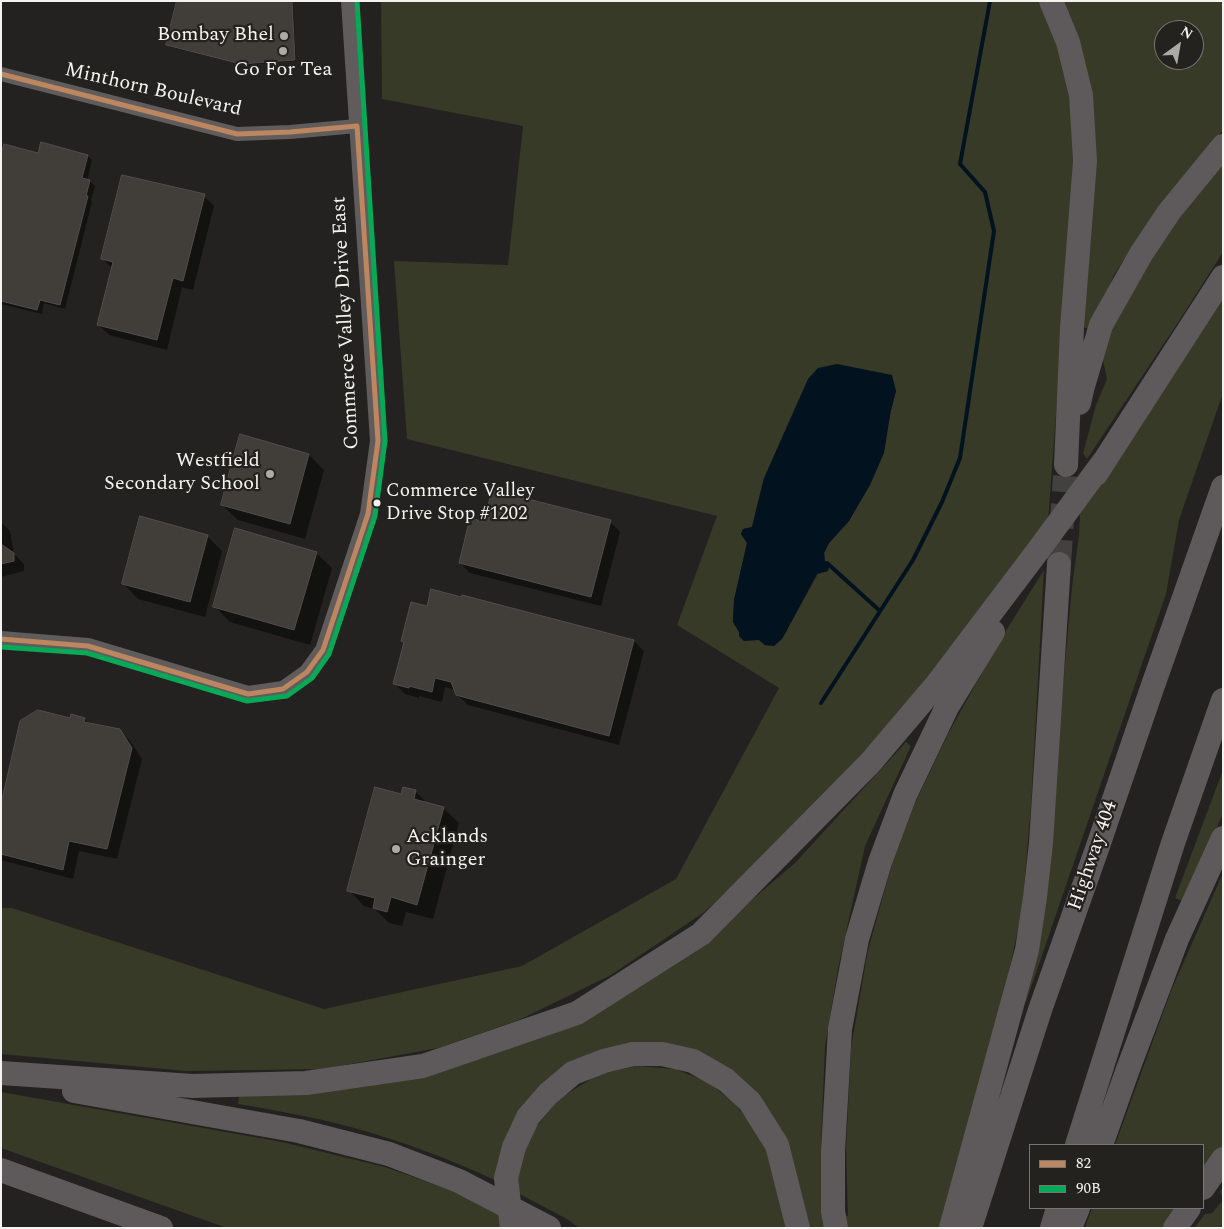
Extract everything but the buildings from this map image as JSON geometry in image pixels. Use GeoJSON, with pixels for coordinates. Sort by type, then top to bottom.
{"type":"FeatureCollection","features":[{"type":"Feature","properties":{"kind":"highway"},"geometry":{"type":"LineString","coordinates":[[1051,1],[1068,42],[1081,95],[1085,162],[1072,328],[1066,470],[1083,386],[1102,325],[1141,254],[1169,212],[1223,146]]}},
{"type":"Feature","properties":{"kind":"highway"},"geometry":{"type":"LineString","coordinates":[[835,1220],[833,1151],[840,1029],[857,939],[880,862],[904,795],[948,707],[988,640],[1036,570],[1223,277]]}},
{"type":"Feature","properties":{"kind":"highway"},"geometry":{"type":"LineString","coordinates":[[1,1073],[193,1086],[306,1082],[423,1066],[577,1013],[701,934],[870,763],[937,684],[1104,461]]}},
{"type":"Feature","properties":{"kind":"highway","name":"Highway 404"},"geometry":{"type":"LineString","coordinates":[[970,1228],[1040,1010],[1150,691],[1223,487]]}},
{"type":"Feature","properties":{"kind":"highway"},"geometry":{"type":"LineString","coordinates":[[951,1228],[1026,950],[1035,897],[1041,843],[1060,564]]}},
{"type":"Feature","properties":{"kind":"highway"},"geometry":{"type":"LineString","coordinates":[[1077,1144],[1173,843],[1223,700]]}},
{"type":"Feature","properties":{"kind":"highway"},"geometry":{"type":"LineString","coordinates":[[1101,1144],[1176,939],[1223,838]]}},
{"type":"Feature","properties":{"kind":"highway"},"geometry":{"type":"LineString","coordinates":[[512,1228],[506,1178],[514,1147],[528,1117],[548,1094],[573,1073],[604,1061],[633,1054],[662,1054],[693,1061],[726,1080],[750,1102],[777,1145],[798,1228]]}},
{"type":"Feature","properties":{"kind":"highway"},"geometry":{"type":"LineString","coordinates":[[1,1077],[299,1132],[390,1154],[460,1182],[547,1227]]}},
{"type":"Feature","properties":{"kind":"highway"},"geometry":{"type":"LineString","coordinates":[[1204,1187],[1223,1159]]}},
{"type":"Feature","properties":{"kind":"highway"},"geometry":{"type":"LineString","coordinates":[[1,1170],[161,1228]]}},
{"type":"Feature","properties":{"kind":"highway"},"geometry":{"type":"LineString","coordinates":[[1052,1228],[1058,1209]]}},
{"type":"Feature","properties":{"kind":"highway"},"geometry":{"type":"LineString","coordinates":[[1070,1228],[1078,1209]]}},
{"type":"Feature","properties":{"kind":"highway"},"geometry":{"type":"LineString","coordinates":[[1175,1228],[1188,1209]]}},
{"type":"Feature","properties":{"kind":"street","name":"Commerce Valley Drive East"},"geometry":{"type":"LineString","coordinates":[[1,639],[88,646],[248,694],[283,689],[308,672],[323,650],[368,514],[378,441],[349,1]]}},
{"type":"Feature","properties":{"kind":"street","name":"Minthorn Boulevard"},"geometry":{"type":"LineString","coordinates":[[1,74],[237,134],[290,132],[357,126]]}},
{"type":"Feature","properties":{"kind":"green space"},"geometry":{"type":"Polygon","coordinates":[[[381,1],[1040,1],[1066,68],[1071,112],[1073,164],[1048,522],[887,729],[791,836],[703,913],[611,975],[519,1020],[438,1048],[323,1069],[186,1071],[1,1054],[1,908],[12,908],[324,1009],[522,966],[676,879],[779,688],[677,625],[717,516],[407,439],[394,261],[508,265],[523,126],[382,99],[381,1]],[[896,391],[764,478],[752,527],[743,529],[741,534],[747,543],[734,600],[733,622],[739,632],[739,636],[759,640],[765,645],[774,646],[782,639],[825,561],[824,553],[829,543],[849,521],[891,410],[896,391]]]}},
{"type":"Feature","properties":{"kind":"green space"},"geometry":{"type":"Polygon","coordinates":[[[1059,1],[1223,1],[1223,130],[1154,214],[1114,275],[1092,329],[1080,327],[1089,183],[1059,1]]]}},
{"type":"Feature","properties":{"kind":"green space"},"geometry":{"type":"Polygon","coordinates":[[[1223,156],[1223,252],[1087,459],[1083,453],[1096,405],[1107,379],[1101,351],[1124,294],[1223,156]]]}},
{"type":"Feature","properties":{"kind":"green space"},"geometry":{"type":"Polygon","coordinates":[[[1223,294],[1223,393],[1179,520],[1166,594],[1026,1002],[1019,1000],[1054,784],[1080,513],[1223,294]]]}},
{"type":"Feature","properties":{"kind":"green space"},"geometry":{"type":"Polygon","coordinates":[[[1044,570],[1031,806],[1022,911],[1004,993],[941,1228],[809,1228],[802,1196],[783,1136],[701,1056],[570,1065],[499,1182],[424,1151],[366,1131],[280,1111],[238,1104],[239,1096],[566,1022],[734,915],[795,863],[906,742],[911,746],[865,846],[838,969],[825,1047],[821,1144],[823,1212],[848,1216],[846,1148],[851,1048],[868,950],[892,864],[915,803],[949,732],[1002,637],[1044,570]]]}},
{"type":"Feature","properties":{"kind":"green space"},"geometry":{"type":"Polygon","coordinates":[[[1223,770],[1223,814],[1182,901],[1175,898],[1223,770]]]}},
{"type":"Feature","properties":{"kind":"green space"},"geometry":{"type":"Polygon","coordinates":[[[1223,873],[1223,1147],[1204,1176],[1204,1144],[1115,1144],[1171,991],[1223,873]]]}},
{"type":"Feature","properties":{"kind":"green space"},"geometry":{"type":"Polygon","coordinates":[[[636,1066],[675,1069],[708,1082],[734,1103],[761,1135],[776,1176],[787,1228],[579,1228],[567,1219],[514,1191],[516,1173],[531,1133],[560,1098],[598,1075],[636,1066]]]}},
{"type":"Feature","properties":{"kind":"green space"},"geometry":{"type":"Polygon","coordinates":[[[1,1092],[282,1142],[385,1167],[453,1191],[499,1212],[502,1228],[227,1228],[1,1148],[1,1092]]]}},
{"type":"Feature","properties":{"kind":"green space"},"geometry":{"type":"Polygon","coordinates":[[[1223,1187],[1223,1200],[1220,1191],[1223,1187]]]}},
{"type":"Feature","properties":{"kind":"green space"},"geometry":{"type":"Polygon","coordinates":[[[1223,1200],[1223,1228],[1194,1228],[1205,1214],[1212,1213],[1223,1200]]]}},
{"type":"Feature","properties":{"kind":"green space"},"geometry":{"type":"Polygon","coordinates":[[[1092,1209],[1179,1209],[1165,1228],[1085,1228],[1092,1209]]]}},
{"type":"Feature","properties":{"kind":"water"},"geometry":{"type":"Polygon","coordinates":[[[837,364],[892,375],[896,391],[884,453],[870,485],[849,521],[829,543],[824,553],[825,561],[830,564],[828,571],[817,574],[782,639],[774,646],[765,645],[759,640],[744,641],[739,636],[739,632],[733,622],[734,600],[747,543],[741,534],[743,529],[752,527],[764,478],[808,379],[818,368],[837,364]]]}},
{"type":"Feature","properties":{"kind":"waterway"},"geometry":{"type":"LineString","coordinates":[[821,703],[913,560],[942,502],[960,458],[994,231],[985,192],[960,164],[990,1]]}},
{"type":"Feature","properties":{"kind":"waterway"},"geometry":{"type":"LineString","coordinates":[[827,563],[880,611]]}},
{"type":"Feature","properties":{"kind":"tunnel"},"geometry":{"type":"LineString","coordinates":[[1059,564],[1065,476]]}},
{"type":"Feature","properties":{"kind":"transit line","name":"90B"},"geometry":{"type":"LineString","coordinates":[[1,647],[87,653],[247,701],[287,696],[312,678],[329,654],[375,516],[385,441],[357,1]]}},
{"type":"Feature","properties":{"kind":"transit line","name":"82"},"geometry":{"type":"LineString","coordinates":[[1,74],[237,134],[290,132],[357,126],[378,441],[368,514],[323,650],[307,672],[283,689],[248,694],[88,646],[1,639]]}},
{"type":"Feature","properties":{"kind":"place","name":"Bombay Bhel"},"geometry":{"type":"Point","coordinates":[284,36]}},
{"type":"Feature","properties":{"kind":"place","name":"Go For Tea"},"geometry":{"type":"Point","coordinates":[283,51]}},
{"type":"Feature","properties":{"kind":"place","name":"Westfield Secondary School"},"geometry":{"type":"Point","coordinates":[270,474]}},
{"type":"Feature","properties":{"kind":"place","name":"Commerce Valley Drive Stop #1202"},"geometry":{"type":"Point","coordinates":[377,503]}},
{"type":"Feature","properties":{"kind":"place","name":"Acklands Grainger"},"geometry":{"type":"Point","coordinates":[396,849]}}]}
